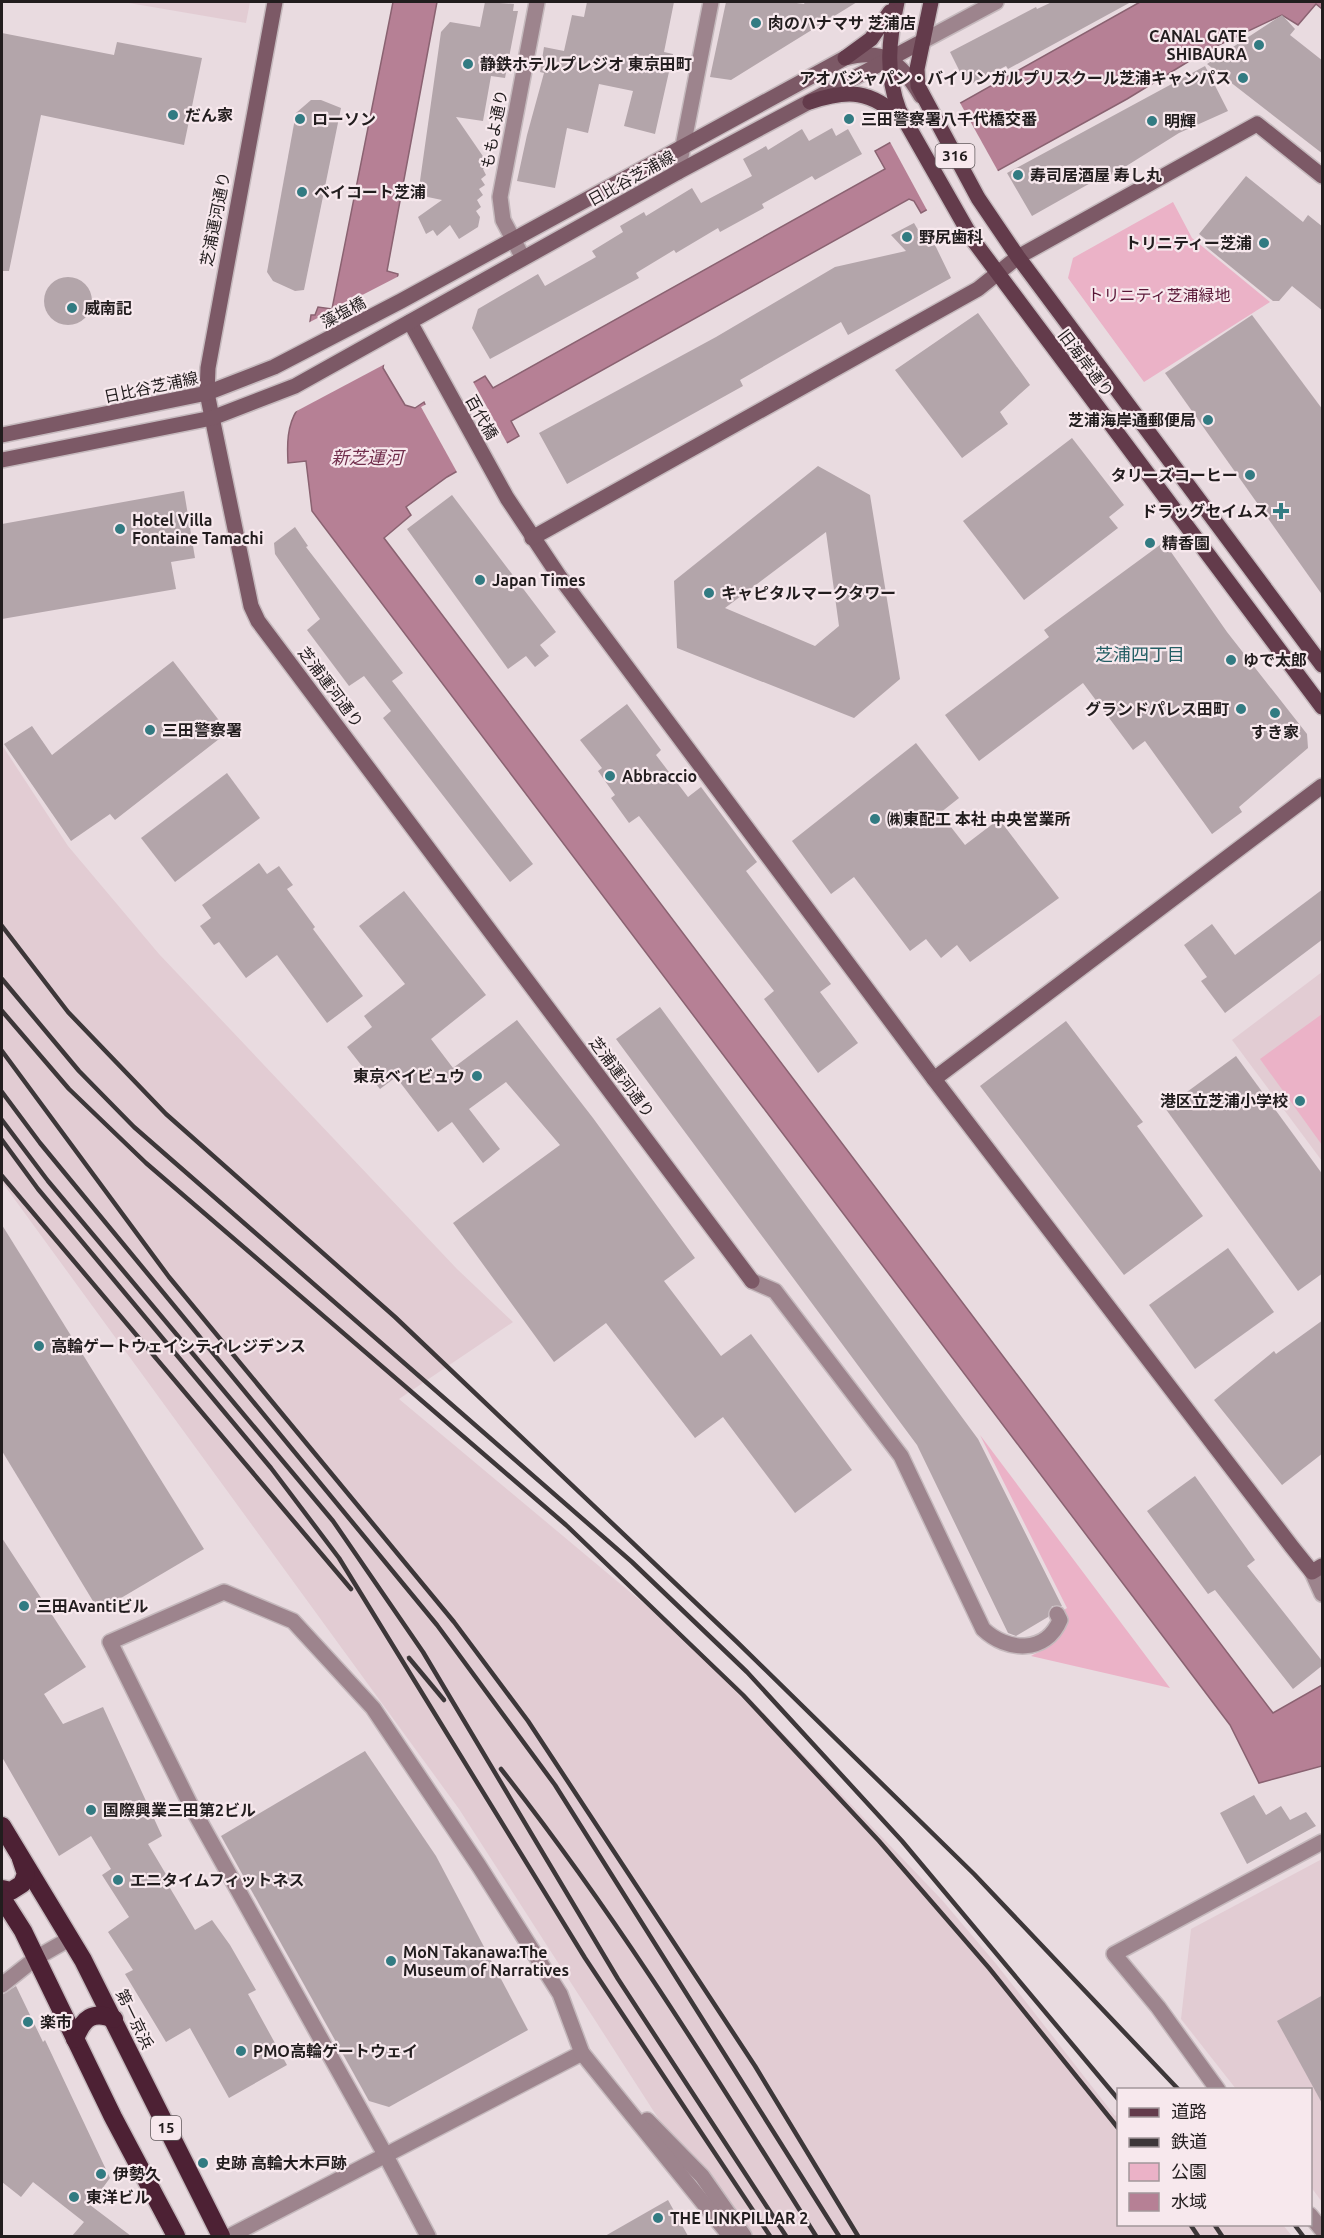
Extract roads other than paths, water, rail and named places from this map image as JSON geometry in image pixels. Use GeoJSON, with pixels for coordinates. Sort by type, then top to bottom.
{"type":"FeatureCollection","features":[{"type":"Feature","properties":{"kind":"highway","name":"第一京浜"},"geometry":{"type":"LineString","coordinates":[[2,1826],[71,1938],[114,2019],[220,2236]]}},
{"type":"Feature","properties":{"kind":"highway"},"geometry":{"type":"LineString","coordinates":[[2,1889],[11,1891],[21,1884],[26,1874],[17,1849]]}},
{"type":"Feature","properties":{"kind":"highway","name":"15"},"geometry":{"type":"LineString","coordinates":[[2,1898],[36,1958],[176,2236]]}},
{"type":"Feature","properties":{"kind":"highway"},"geometry":{"type":"LineString","coordinates":[[75,2039],[80,2026],[89,2015],[101,2013],[114,2019]]}},
{"type":"Feature","properties":{"kind":"main road"},"geometry":{"type":"LineString","coordinates":[[845,58],[871,39],[897,2]]}},
{"type":"Feature","properties":{"kind":"main road","name":"316"},"geometry":{"type":"LineString","coordinates":[[897,2],[889,58],[893,93],[909,128]]}},
{"type":"Feature","properties":{"kind":"main road","name":"316"},"geometry":{"type":"LineString","coordinates":[[931,2],[917,78],[932,115]]}},
{"type":"Feature","properties":{"kind":"main road"},"geometry":{"type":"LineString","coordinates":[[810,102],[832,95],[849,93],[864,95],[891,109],[909,128]]}},
{"type":"Feature","properties":{"kind":"main road","name":"旧海岸通り"},"geometry":{"type":"LineString","coordinates":[[932,115],[978,198],[1018,257],[1323,665]]}},
{"type":"Feature","properties":{"kind":"main road","name":"旧海岸通り"},"geometry":{"type":"LineString","coordinates":[[909,128],[955,209],[997,273],[1323,707]]}},
{"type":"Feature","properties":{"kind":"street","name":"芝浦運河通り"},"geometry":{"type":"LineString","coordinates":[[275,2],[216,312],[207,393],[251,606],[258,621],[752,1281],[775,1291],[901,1456],[983,1629],[990,1636],[1028,1647],[1046,1641],[1055,1631],[1060,1620],[1058,1614]]}},
{"type":"Feature","properties":{"kind":"street","name":"ももよ通り"},"geometry":{"type":"LineString","coordinates":[[524,258],[503,220],[500,197],[537,2]]}},
{"type":"Feature","properties":{"kind":"street"},"geometry":{"type":"LineString","coordinates":[[678,172],[711,2]]}},
{"type":"Feature","properties":{"kind":"street"},"geometry":{"type":"LineString","coordinates":[[923,41],[996,2]]}},
{"type":"Feature","properties":{"kind":"street","name":"日比谷芝浦線"},"geometry":{"type":"LineString","coordinates":[[212,418],[295,386],[678,172],[923,41]]}},
{"type":"Feature","properties":{"kind":"street","name":"日比谷芝浦線"},"geometry":{"type":"LineString","coordinates":[[401,301],[684,144],[845,58],[867,55],[889,58]]}},
{"type":"Feature","properties":{"kind":"street"},"geometry":{"type":"LineString","coordinates":[[889,58],[908,76],[932,115]]}},
{"type":"Feature","properties":{"kind":"street"},"geometry":{"type":"LineString","coordinates":[[532,538],[978,289],[1018,257],[1257,124],[1323,176]]}},
{"type":"Feature","properties":{"kind":"street","name":"藻塩橋"},"geometry":{"type":"LineString","coordinates":[[302,354],[401,301]]}},
{"type":"Feature","properties":{"kind":"street","name":"百代橋"},"geometry":{"type":"LineString","coordinates":[[410,322],[487,463],[532,538],[934,1079],[1317,1569]]}},
{"type":"Feature","properties":{"kind":"street","name":"日比谷芝浦線"},"geometry":{"type":"LineString","coordinates":[[2,435],[207,393],[302,354]]}},
{"type":"Feature","properties":{"kind":"street"},"geometry":{"type":"LineString","coordinates":[[2,460],[212,418]]}},
{"type":"Feature","properties":{"kind":"street"},"geometry":{"type":"LineString","coordinates":[[934,1079],[1323,786]]}},
{"type":"Feature","properties":{"kind":"street"},"geometry":{"type":"LineString","coordinates":[[1317,1569],[1323,1594]]}},
{"type":"Feature","properties":{"kind":"street"},"geometry":{"type":"LineString","coordinates":[[428,2236],[386,2156],[190,1804],[110,1642],[224,1592],[293,1621],[373,1708],[479,1866],[560,1994],[582,2054],[730,2236]]}},
{"type":"Feature","properties":{"kind":"street"},"geometry":{"type":"LineString","coordinates":[[1217,2088],[1158,2007],[1114,1954],[1323,1842]]}},
{"type":"Feature","properties":{"kind":"street"},"geometry":{"type":"LineString","coordinates":[[2,1985],[36,1958],[71,1938]]}},
{"type":"Feature","properties":{"kind":"street"},"geometry":{"type":"LineString","coordinates":[[230,2236],[582,2054]]}},
{"type":"Feature","properties":{"kind":"street"},"geometry":{"type":"LineString","coordinates":[[582,2054],[702,2176],[744,2236]]}},
{"type":"Feature","properties":{"kind":"street"},"geometry":{"type":"LineString","coordinates":[[1312,2216],[1323,2230]]}},
{"type":"Feature","properties":{"kind":"water","name":"新芝運河"},"geometry":{"type":"Polygon","coordinates":[[[393,2],[437,2],[387,271],[398,274],[383,368],[405,405],[415,408],[424,402],[427,409],[485,376],[493,388],[885,169],[875,151],[1140,2],[1322,2],[1322,9],[1316,4],[1298,25],[1282,15],[1204,52],[1127,99],[921,213],[914,201],[909,199],[511,421],[519,436],[447,477],[406,507],[411,515],[384,538],[1273,1713],[1322,1685],[1322,1766],[1259,1783],[1230,1725],[312,511],[306,461],[288,463],[288,435],[297,410],[311,315],[315,315],[318,307],[332,309],[393,2]]]}},
{"type":"Feature","properties":{"kind":"railway"},"geometry":{"type":"LineString","coordinates":[[2,926],[68,1012],[166,1114],[395,1317],[737,1642],[974,1874],[1177,2088]]}},
{"type":"Feature","properties":{"kind":"railway"},"geometry":{"type":"LineString","coordinates":[[2,979],[79,1071],[134,1127],[632,1562],[747,1672],[902,1841],[1117,2098]]}},
{"type":"Feature","properties":{"kind":"railway"},"geometry":{"type":"LineString","coordinates":[[2,1011],[69,1089],[146,1163],[566,1525],[743,1695],[879,1841],[989,1968],[1117,2127]]}},
{"type":"Feature","properties":{"kind":"railway"},"geometry":{"type":"LineString","coordinates":[[2,1051],[169,1277],[454,1622],[528,1721],[755,2066],[858,2236]]}},
{"type":"Feature","properties":{"kind":"railway"},"geometry":{"type":"LineString","coordinates":[[2,1092],[40,1143],[437,1625],[555,1785],[839,2236]]}},
{"type":"Feature","properties":{"kind":"railway"},"geometry":{"type":"LineString","coordinates":[[2,1120],[48,1181],[333,1521],[423,1652],[618,1979],[786,2236]]}},
{"type":"Feature","properties":{"kind":"railway"},"geometry":{"type":"LineString","coordinates":[[2,1140],[38,1189],[271,1468],[339,1558],[585,1958],[770,2236]]}},
{"type":"Feature","properties":{"kind":"railway"},"geometry":{"type":"LineString","coordinates":[[2,1176],[351,1589]]}},
{"type":"Feature","properties":{"kind":"railway"},"geometry":{"type":"LineString","coordinates":[[409,1658],[444,1700]]}},
{"type":"Feature","properties":{"kind":"railway"},"geometry":{"type":"LineString","coordinates":[[501,1769],[586,1882],[626,1940],[816,2236]]}},
{"type":"Feature","properties":{"kind":"railway"},"geometry":{"type":"LineString","coordinates":[[1191,2226],[1198,2236]]}},
{"type":"Feature","properties":{"kind":"railway"},"geometry":{"type":"LineString","coordinates":[[1215,2226],[1222,2236]]}},
{"type":"Feature","properties":{"kind":"railway"},"geometry":{"type":"LineString","coordinates":[[1296,2226],[1303,2236]]}},
{"type":"Feature","properties":{"kind":"place","name":"肉のハナマサ 芝浦店"},"geometry":{"type":"Point","coordinates":[756,23]}},
{"type":"Feature","properties":{"kind":"place","name":"CANAL GATE SHIBAURA"},"geometry":{"type":"Point","coordinates":[1259,45]}},
{"type":"Feature","properties":{"kind":"place","name":"静鉄ホテルプレジオ 東京田町"},"geometry":{"type":"Point","coordinates":[468,64]}},
{"type":"Feature","properties":{"kind":"place","name":"アオバジャパン・バイリンガルプリスクール芝浦キャンパス"},"geometry":{"type":"Point","coordinates":[1243,78]}},
{"type":"Feature","properties":{"kind":"place","name":"だん家"},"geometry":{"type":"Point","coordinates":[173,115]}},
{"type":"Feature","properties":{"kind":"place","name":"ローソン"},"geometry":{"type":"Point","coordinates":[300,119]}},
{"type":"Feature","properties":{"kind":"place","name":"三田警察署八千代橋交番"},"geometry":{"type":"Point","coordinates":[849,119]}},
{"type":"Feature","properties":{"kind":"place","name":"明輝"},"geometry":{"type":"Point","coordinates":[1152,121]}},
{"type":"Feature","properties":{"kind":"place","name":"寿司居酒屋 寿し丸"},"geometry":{"type":"Point","coordinates":[1018,175]}},
{"type":"Feature","properties":{"kind":"place","name":"ベイコート芝浦"},"geometry":{"type":"Point","coordinates":[302,192]}},
{"type":"Feature","properties":{"kind":"place","name":"野尻歯科"},"geometry":{"type":"Point","coordinates":[907,237]}},
{"type":"Feature","properties":{"kind":"place","name":"トリニティー芝浦"},"geometry":{"type":"Point","coordinates":[1264,243]}},
{"type":"Feature","properties":{"kind":"place","name":"威南記"},"geometry":{"type":"Point","coordinates":[72,308]}},
{"type":"Feature","properties":{"kind":"place","name":"芝浦海岸通郵便局"},"geometry":{"type":"Point","coordinates":[1208,420]}},
{"type":"Feature","properties":{"kind":"place","name":"タリーズコーヒー"},"geometry":{"type":"Point","coordinates":[1250,475]}},
{"type":"Feature","properties":{"kind":"place","name":"ドラッグセイムス"},"geometry":{"type":"Point","coordinates":[1281,511]}},
{"type":"Feature","properties":{"kind":"place","name":"Hotel Villa Fontaine Tamachi"},"geometry":{"type":"Point","coordinates":[120,529]}},
{"type":"Feature","properties":{"kind":"place","name":"精香園"},"geometry":{"type":"Point","coordinates":[1150,543]}},
{"type":"Feature","properties":{"kind":"place","name":"Japan Times"},"geometry":{"type":"Point","coordinates":[480,580]}},
{"type":"Feature","properties":{"kind":"place","name":"キャピタルマークタワー"},"geometry":{"type":"Point","coordinates":[709,593]}},
{"type":"Feature","properties":{"kind":"place","name":"ゆで太郎"},"geometry":{"type":"Point","coordinates":[1231,660]}},
{"type":"Feature","properties":{"kind":"place","name":"グランドパレス田町"},"geometry":{"type":"Point","coordinates":[1241,709]}},
{"type":"Feature","properties":{"kind":"place","name":"すき家"},"geometry":{"type":"Point","coordinates":[1275,713]}},
{"type":"Feature","properties":{"kind":"place","name":"三田警察署"},"geometry":{"type":"Point","coordinates":[150,730]}},
{"type":"Feature","properties":{"kind":"place","name":"Abbraccio"},"geometry":{"type":"Point","coordinates":[610,776]}},
{"type":"Feature","properties":{"kind":"place","name":"㈱東配工 本社 中央営業所"},"geometry":{"type":"Point","coordinates":[875,819]}},
{"type":"Feature","properties":{"kind":"place","name":"東京ベイビュウ"},"geometry":{"type":"Point","coordinates":[477,1076]}},
{"type":"Feature","properties":{"kind":"place","name":"港区立芝浦小学校"},"geometry":{"type":"Point","coordinates":[1300,1101]}},
{"type":"Feature","properties":{"kind":"place","name":"高輪ゲートウェイシティレジデンス"},"geometry":{"type":"Point","coordinates":[39,1346]}},
{"type":"Feature","properties":{"kind":"place","name":"三田Avantiビル"},"geometry":{"type":"Point","coordinates":[24,1606]}},
{"type":"Feature","properties":{"kind":"place","name":"国際興業三田第2ビル"},"geometry":{"type":"Point","coordinates":[91,1810]}},
{"type":"Feature","properties":{"kind":"place","name":"エニタイムフィットネス"},"geometry":{"type":"Point","coordinates":[118,1880]}},
{"type":"Feature","properties":{"kind":"place","name":"MoN Takanawa:The Museum of Narratives"},"geometry":{"type":"Point","coordinates":[391,1961]}},
{"type":"Feature","properties":{"kind":"place","name":"楽市"},"geometry":{"type":"Point","coordinates":[28,2022]}},
{"type":"Feature","properties":{"kind":"place","name":"PMO高輪ゲートウェイ"},"geometry":{"type":"Point","coordinates":[241,2051]}},
{"type":"Feature","properties":{"kind":"place","name":"史跡 高輪大木戸跡"},"geometry":{"type":"Point","coordinates":[203,2163]}},
{"type":"Feature","properties":{"kind":"place","name":"伊勢久"},"geometry":{"type":"Point","coordinates":[101,2174]}},
{"type":"Feature","properties":{"kind":"place","name":"東洋ビル"},"geometry":{"type":"Point","coordinates":[74,2197]}},
{"type":"Feature","properties":{"kind":"place","name":"THE LINKPILLAR 2"},"geometry":{"type":"Point","coordinates":[658,2218]}},
{"type":"Feature","properties":{"kind":"district","name":"芝浦四丁目"},"geometry":{"type":"Point","coordinates":[1140,655]}},
{"type":"Feature","properties":{"kind":"park label","name":"トリニティ芝浦緑地"},"geometry":{"type":"Point","coordinates":[1159,295]}}]}
